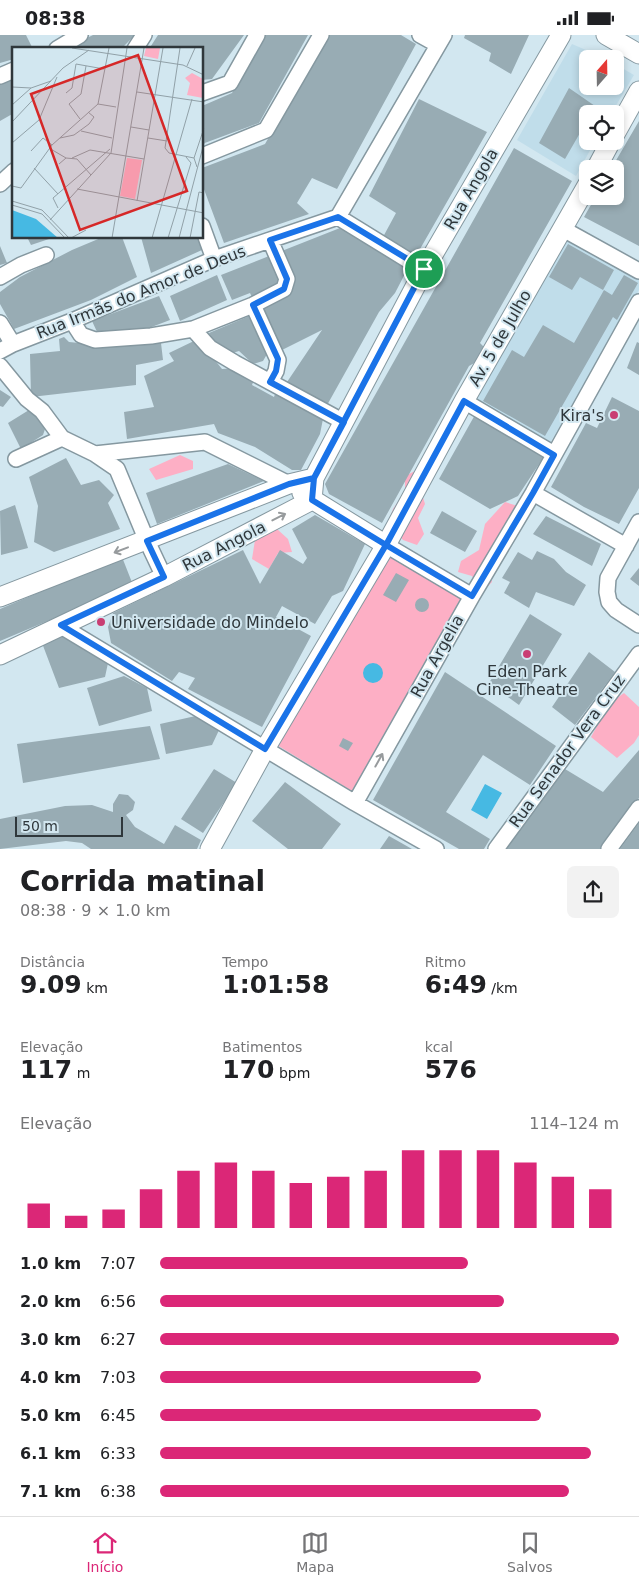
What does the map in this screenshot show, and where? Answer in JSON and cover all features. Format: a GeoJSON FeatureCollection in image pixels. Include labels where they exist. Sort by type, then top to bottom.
{"type":"FeatureCollection","features":[{"type":"Feature","properties":{"kind":"street"},"geometry":{"type":"LineString","coordinates":[[60,47],[80,35]]}},
{"type":"Feature","properties":{"kind":"street"},"geometry":{"type":"LineString","coordinates":[[136,47],[144,35]]}},
{"type":"Feature","properties":{"kind":"street"},"geometry":{"type":"LineString","coordinates":[[204,92],[230,83],[257,35]]}},
{"type":"Feature","properties":{"kind":"street"},"geometry":{"type":"LineString","coordinates":[[204,154],[266,130],[321,35]]}},
{"type":"Feature","properties":{"kind":"street"},"geometry":{"type":"LineString","coordinates":[[420,35],[441,40],[338,217],[424,269]]}},
{"type":"Feature","properties":{"kind":"street","name":"Rua Angola"},"geometry":{"type":"LineString","coordinates":[[0,655],[164,577],[312,500],[314,478],[424,269],[561,35]]}},
{"type":"Feature","properties":{"kind":"street"},"geometry":{"type":"LineString","coordinates":[[606,35],[639,54]]}},
{"type":"Feature","properties":{"kind":"street"},"geometry":{"type":"LineString","coordinates":[[0,76],[12,71]]}},
{"type":"Feature","properties":{"kind":"street"},"geometry":{"type":"LineString","coordinates":[[624,118],[639,91]]}},
{"type":"Feature","properties":{"kind":"street"},"geometry":{"type":"LineString","coordinates":[[0,184],[12,173]]}},
{"type":"Feature","properties":{"kind":"street","name":"Av. 5 de Julho"},"geometry":{"type":"LineString","coordinates":[[210,849],[265,749],[386,545],[464,401],[579,200]]}},
{"type":"Feature","properties":{"kind":"street","name":"Rua Irmãs do Amor de Deus"},"geometry":{"type":"LineString","coordinates":[[6,348],[214,259],[338,217]]}},
{"type":"Feature","properties":{"kind":"street"},"geometry":{"type":"LineString","coordinates":[[563,229],[639,271]]}},
{"type":"Feature","properties":{"kind":"street"},"geometry":{"type":"LineString","coordinates":[[204,231],[214,259]]}},
{"type":"Feature","properties":{"kind":"street"},"geometry":{"type":"LineString","coordinates":[[72,321],[81,335],[95,339],[151,336],[193,329],[253,305],[284,289],[287,279],[270,240]]}},
{"type":"Feature","properties":{"kind":"street"},"geometry":{"type":"LineString","coordinates":[[0,277],[20,265],[46,255]]}},
{"type":"Feature","properties":{"kind":"street","name":"Rua Argelia"},"geometry":{"type":"LineString","coordinates":[[355,803],[472,596],[533,493],[639,301]]}},
{"type":"Feature","properties":{"kind":"street"},"geometry":{"type":"LineString","coordinates":[[253,305],[278,359],[276,371],[270,382]]}},
{"type":"Feature","properties":{"kind":"street"},"geometry":{"type":"LineString","coordinates":[[0,323],[6,348]]}},
{"type":"Feature","properties":{"kind":"street"},"geometry":{"type":"LineString","coordinates":[[193,329],[210,349],[344,422]]}},
{"type":"Feature","properties":{"kind":"street"},"geometry":{"type":"LineString","coordinates":[[0,366],[27,399],[42,411],[62,437],[95,454],[117,469],[164,577]]}},
{"type":"Feature","properties":{"kind":"street"},"geometry":{"type":"LineString","coordinates":[[464,401],[554,455]]}},
{"type":"Feature","properties":{"kind":"street"},"geometry":{"type":"LineString","coordinates":[[16,459],[62,437]]}},
{"type":"Feature","properties":{"kind":"street"},"geometry":{"type":"LineString","coordinates":[[95,454],[205,442],[289,484],[312,500],[472,596]]}},
{"type":"Feature","properties":{"kind":"street","name":"Rua Angola"},"geometry":{"type":"LineString","coordinates":[[0,597],[289,484],[314,478]]}},
{"type":"Feature","properties":{"kind":"street"},"geometry":{"type":"LineString","coordinates":[[533,493],[626,546]]}},
{"type":"Feature","properties":{"kind":"street"},"geometry":{"type":"LineString","coordinates":[[639,522],[608,578],[607,592],[608,602],[616,611],[639,625]]}},
{"type":"Feature","properties":{"kind":"street"},"geometry":{"type":"LineString","coordinates":[[61,625],[355,803],[436,849]]}},
{"type":"Feature","properties":{"kind":"street","name":"Rua Senador Vera Cruz"},"geometry":{"type":"LineString","coordinates":[[496,849],[639,654]]}},
{"type":"Feature","properties":{"kind":"street"},"geometry":{"type":"LineString","coordinates":[[609,849],[639,808]]}},
{"type":"Feature","properties":{"kind":"shaded area"},"geometry":{"type":"Polygon","coordinates":[[[572,44],[586,50],[579,50],[579,95],[622,95],[616,105],[579,105],[579,150],[590,150],[585,160],[579,160],[579,170],[576,176],[517,140],[572,44]]]}},
{"type":"Feature","properties":{"kind":"shaded area"},"geometry":{"type":"Polygon","coordinates":[[[624,69],[634,75],[624,92],[624,69]]]}},
{"type":"Feature","properties":{"kind":"shaded area"},"geometry":{"type":"Polygon","coordinates":[[[566,237],[639,279],[639,290],[550,443],[472,398],[566,237]]]}},
{"type":"Feature","properties":{"kind":"shaded area"},"geometry":{"type":"Polygon","coordinates":[[[180,455],[193,461],[193,469],[156,480],[149,469],[180,455]]]}},
{"type":"Feature","properties":{"kind":"shaded area"},"geometry":{"type":"Polygon","coordinates":[[[415,471],[425,504],[418,518],[424,534],[417,545],[403,540],[388,523],[393,509],[405,491],[405,476],[415,471]]]}},
{"type":"Feature","properties":{"kind":"shaded area"},"geometry":{"type":"Polygon","coordinates":[[[505,502],[524,508],[487,560],[492,582],[481,593],[472,576],[458,572],[461,561],[479,550],[485,524],[505,502]]]}},
{"type":"Feature","properties":{"kind":"shaded area"},"geometry":{"type":"Polygon","coordinates":[[[277,529],[288,539],[292,552],[278,553],[269,569],[252,559],[255,540],[277,529]]]}},
{"type":"Feature","properties":{"kind":"shaded area"},"geometry":{"type":"Polygon","coordinates":[[[389,556],[461,598],[352,791],[277,745],[389,556]]]}},
{"type":"Feature","properties":{"kind":"shaded area"},"geometry":{"type":"Polygon","coordinates":[[[624,693],[639,707],[639,735],[634,743],[617,758],[591,737],[609,707],[624,693]]]}},
{"type":"Feature","properties":{"kind":"water"},"geometry":{"type":"Polygon","coordinates":[[[373,663],[380,666],[383,673],[380,680],[373,683],[366,680],[363,673],[366,666],[373,663]]]}},
{"type":"Feature","properties":{"kind":"water"},"geometry":{"type":"Polygon","coordinates":[[[485,784],[502,793],[487,819],[471,810],[485,784]]]}},
{"type":"Feature","properties":{"kind":"building"},"geometry":{"type":"Polygon","coordinates":[[[0,35],[26,35],[32,47],[12,47],[12,60],[0,63],[0,35]]]}},
{"type":"Feature","properties":{"kind":"building"},"geometry":{"type":"Polygon","coordinates":[[[93,35],[135,35],[123,47],[69,47],[93,35]]]}},
{"type":"Feature","properties":{"kind":"building"},"geometry":{"type":"Polygon","coordinates":[[[158,35],[244,35],[212,79],[204,80],[204,47],[150,47],[158,35]]]}},
{"type":"Feature","properties":{"kind":"building"},"geometry":{"type":"Polygon","coordinates":[[[266,35],[308,35],[259,123],[204,143],[204,105],[232,93],[266,35]]]}},
{"type":"Feature","properties":{"kind":"building"},"geometry":{"type":"Polygon","coordinates":[[[327,35],[401,35],[416,44],[337,189],[312,178],[297,203],[309,214],[224,243],[204,189],[204,167],[265,144],[327,35]]]}},
{"type":"Feature","properties":{"kind":"building"},"geometry":{"type":"Polygon","coordinates":[[[465,35],[529,35],[511,74],[489,61],[491,53],[464,38],[465,35]]]}},
{"type":"Feature","properties":{"kind":"building"},"geometry":{"type":"Polygon","coordinates":[[[12,76],[12,114],[0,121],[0,82],[12,76]]]}},
{"type":"Feature","properties":{"kind":"building"},"geometry":{"type":"Polygon","coordinates":[[[569,88],[594,105],[579,105],[579,135],[565,159],[539,143],[569,88]]]}},
{"type":"Feature","properties":{"kind":"building"},"geometry":{"type":"Polygon","coordinates":[[[419,99],[487,132],[416,256],[383,237],[396,213],[369,196],[419,99]]]}},
{"type":"Feature","properties":{"kind":"building"},"geometry":{"type":"Polygon","coordinates":[[[639,121],[639,246],[584,217],[591,205],[624,205],[624,160],[616,160],[622,150],[624,150],[624,147],[639,121]]]}},
{"type":"Feature","properties":{"kind":"building"},"geometry":{"type":"Polygon","coordinates":[[[514,148],[572,181],[480,343],[485,348],[476,362],[469,366],[382,523],[329,494],[325,484],[514,148]]]}},
{"type":"Feature","properties":{"kind":"building"},"geometry":{"type":"Polygon","coordinates":[[[340,228],[408,268],[395,293],[379,312],[326,407],[285,385],[322,330],[278,352],[250,293],[232,300],[221,275],[340,228]]]}},
{"type":"Feature","properties":{"kind":"building"},"geometry":{"type":"Polygon","coordinates":[[[28,239],[49,239],[31,245],[28,239]]]}},
{"type":"Feature","properties":{"kind":"building"},"geometry":{"type":"Polygon","coordinates":[[[98,239],[123,239],[137,277],[91,300],[14,329],[0,304],[0,292],[20,277],[72,250],[98,239]]]}},
{"type":"Feature","properties":{"kind":"building"},"geometry":{"type":"Polygon","coordinates":[[[142,239],[199,239],[202,250],[151,273],[142,239]]]}},
{"type":"Feature","properties":{"kind":"building"},"geometry":{"type":"Polygon","coordinates":[[[568,244],[614,270],[603,290],[580,277],[572,290],[549,277],[568,244]]]}},
{"type":"Feature","properties":{"kind":"building"},"geometry":{"type":"Polygon","coordinates":[[[0,246],[7,263],[0,265],[0,246]]]}},
{"type":"Feature","properties":{"kind":"building"},"geometry":{"type":"Polygon","coordinates":[[[217,275],[227,300],[180,321],[170,296],[217,275]]]}},
{"type":"Feature","properties":{"kind":"building"},"geometry":{"type":"Polygon","coordinates":[[[624,275],[638,283],[617,320],[613,317],[545,436],[483,401],[512,350],[524,357],[543,325],[574,343],[604,290],[612,295],[624,275]]]}},
{"type":"Feature","properties":{"kind":"building"},"geometry":{"type":"Polygon","coordinates":[[[159,296],[170,320],[141,331],[98,334],[92,321],[159,296]]]}},
{"type":"Feature","properties":{"kind":"building"},"geometry":{"type":"Polygon","coordinates":[[[254,314],[270,349],[263,361],[253,364],[239,351],[229,354],[212,343],[209,333],[254,314]]]}},
{"type":"Feature","properties":{"kind":"building"},"geometry":{"type":"Polygon","coordinates":[[[64,337],[69,342],[100,345],[161,343],[163,360],[136,365],[136,385],[31,397],[30,354],[60,351],[59,339],[64,337]]]}},
{"type":"Feature","properties":{"kind":"building"},"geometry":{"type":"Polygon","coordinates":[[[196,340],[222,369],[239,368],[255,377],[252,385],[274,397],[276,391],[324,414],[320,434],[301,470],[292,470],[255,447],[218,433],[214,424],[127,439],[124,412],[154,407],[144,376],[174,361],[169,353],[196,340]]]}},
{"type":"Feature","properties":{"kind":"building"},"geometry":{"type":"Polygon","coordinates":[[[637,342],[639,343],[639,375],[627,368],[637,342]]]}},
{"type":"Feature","properties":{"kind":"building"},"geometry":{"type":"Polygon","coordinates":[[[0,390],[11,397],[3,407],[0,406],[0,390]]]}},
{"type":"Feature","properties":{"kind":"building"},"geometry":{"type":"Polygon","coordinates":[[[612,397],[639,411],[639,488],[619,524],[584,507],[551,487],[586,423],[597,428],[612,397]]]}},
{"type":"Feature","properties":{"kind":"building"},"geometry":{"type":"Polygon","coordinates":[[[29,410],[40,417],[46,426],[43,435],[21,449],[8,423],[29,410]]]}},
{"type":"Feature","properties":{"kind":"building"},"geometry":{"type":"Polygon","coordinates":[[[476,413],[545,455],[518,496],[490,509],[439,479],[476,413]]]}},
{"type":"Feature","properties":{"kind":"building"},"geometry":{"type":"Polygon","coordinates":[[[66,458],[81,485],[99,480],[114,495],[108,503],[120,529],[54,552],[34,542],[38,506],[29,477],[66,458]]]}},
{"type":"Feature","properties":{"kind":"building"},"geometry":{"type":"Polygon","coordinates":[[[228,464],[264,481],[157,524],[146,493],[228,464]]]}},
{"type":"Feature","properties":{"kind":"building"},"geometry":{"type":"Polygon","coordinates":[[[15,505],[28,548],[1,555],[0,511],[15,505]]]}},
{"type":"Feature","properties":{"kind":"building"},"geometry":{"type":"Polygon","coordinates":[[[442,511],[477,531],[465,552],[430,533],[442,511]]]}},
{"type":"Feature","properties":{"kind":"building"},"geometry":{"type":"Polygon","coordinates":[[[315,515],[365,544],[343,591],[332,596],[315,624],[282,606],[276,617],[311,636],[262,727],[188,689],[195,678],[179,672],[172,681],[111,643],[108,627],[113,613],[243,550],[260,584],[280,550],[303,564],[307,558],[292,529],[315,515]]]}},
{"type":"Feature","properties":{"kind":"building"},"geometry":{"type":"Polygon","coordinates":[[[546,516],[601,544],[592,566],[533,534],[546,516]]]}},
{"type":"Feature","properties":{"kind":"building"},"geometry":{"type":"Polygon","coordinates":[[[537,551],[554,559],[566,572],[586,585],[574,606],[536,592],[529,608],[504,593],[510,582],[502,578],[518,552],[532,560],[537,551]]]}},
{"type":"Feature","properties":{"kind":"building"},"geometry":{"type":"Polygon","coordinates":[[[122,557],[133,585],[0,641],[0,609],[122,557]]]}},
{"type":"Feature","properties":{"kind":"building"},"geometry":{"type":"Polygon","coordinates":[[[639,568],[639,586],[630,579],[639,568]]]}},
{"type":"Feature","properties":{"kind":"building"},"geometry":{"type":"Polygon","coordinates":[[[396,573],[409,580],[396,602],[383,595],[396,573]]]}},
{"type":"Feature","properties":{"kind":"building"},"geometry":{"type":"Polygon","coordinates":[[[419,598],[425,598],[429,605],[425,612],[419,612],[415,608],[415,602],[419,598]]]}},
{"type":"Feature","properties":{"kind":"building"},"geometry":{"type":"Polygon","coordinates":[[[530,614],[562,634],[519,705],[489,683],[530,614]]]}},
{"type":"Feature","properties":{"kind":"building"},"geometry":{"type":"Polygon","coordinates":[[[62,635],[108,663],[105,677],[59,688],[42,643],[62,635]]]}},
{"type":"Feature","properties":{"kind":"building"},"geometry":{"type":"Polygon","coordinates":[[[589,652],[615,672],[575,725],[552,707],[589,652]]]}},
{"type":"Feature","properties":{"kind":"building"},"geometry":{"type":"Polygon","coordinates":[[[445,672],[556,746],[530,785],[483,755],[446,812],[490,839],[484,849],[459,849],[373,800],[445,672]]]}},
{"type":"Feature","properties":{"kind":"building"},"geometry":{"type":"Polygon","coordinates":[[[124,676],[147,688],[152,711],[99,726],[87,688],[124,676]]]}},
{"type":"Feature","properties":{"kind":"building"},"geometry":{"type":"Polygon","coordinates":[[[200,715],[220,728],[212,745],[166,754],[160,724],[200,715]]]}},
{"type":"Feature","properties":{"kind":"building"},"geometry":{"type":"Polygon","coordinates":[[[150,726],[160,759],[23,783],[17,744],[150,726]]]}},
{"type":"Feature","properties":{"kind":"building"},"geometry":{"type":"Polygon","coordinates":[[[343,738],[353,743],[348,751],[339,746],[343,738]]]}},
{"type":"Feature","properties":{"kind":"building"},"geometry":{"type":"Polygon","coordinates":[[[639,750],[639,798],[600,849],[506,849],[565,769],[603,792],[639,750]]]}},
{"type":"Feature","properties":{"kind":"building"},"geometry":{"type":"Polygon","coordinates":[[[214,769],[237,783],[203,833],[181,819],[214,769]]]}},
{"type":"Feature","properties":{"kind":"building"},"geometry":{"type":"Polygon","coordinates":[[[285,782],[341,824],[322,849],[288,849],[252,821],[285,782]]]}},
{"type":"Feature","properties":{"kind":"building"},"geometry":{"type":"Polygon","coordinates":[[[119,794],[128,795],[135,802],[133,810],[126,815],[135,827],[164,844],[175,825],[201,840],[197,849],[91,849],[82,843],[66,841],[0,849],[0,819],[65,806],[92,805],[113,812],[113,804],[119,794]]]}},
{"type":"Feature","properties":{"kind":"building"},"geometry":{"type":"Polygon","coordinates":[[[639,823],[639,849],[620,849],[639,823]]]}},
{"type":"Feature","properties":{"kind":"building"},"geometry":{"type":"Polygon","coordinates":[[[389,836],[412,849],[380,849],[389,836]]]}},
{"type":"Feature","properties":{"kind":"place","name":"Kira's"},"geometry":{"type":"Point","coordinates":[614,415]}},
{"type":"Feature","properties":{"kind":"place","name":"Universidade do Mindelo"},"geometry":{"type":"Point","coordinates":[101,622]}},
{"type":"Feature","properties":{"kind":"place","name":"Eden Park Cine-Theatre"},"geometry":{"type":"Point","coordinates":[527,654]}},
{"type":"Feature","properties":{"kind":"route"},"geometry":{"type":"LineString","coordinates":[[424,269],[314,478],[312,500],[386,545],[464,401],[554,455],[472,596],[386,545],[265,749],[61,625],[164,577],[147,541],[289,484],[314,478],[344,422],[270,382],[276,371],[278,359],[253,305],[284,289],[287,279],[270,240],[338,217],[424,269]]}}]}
